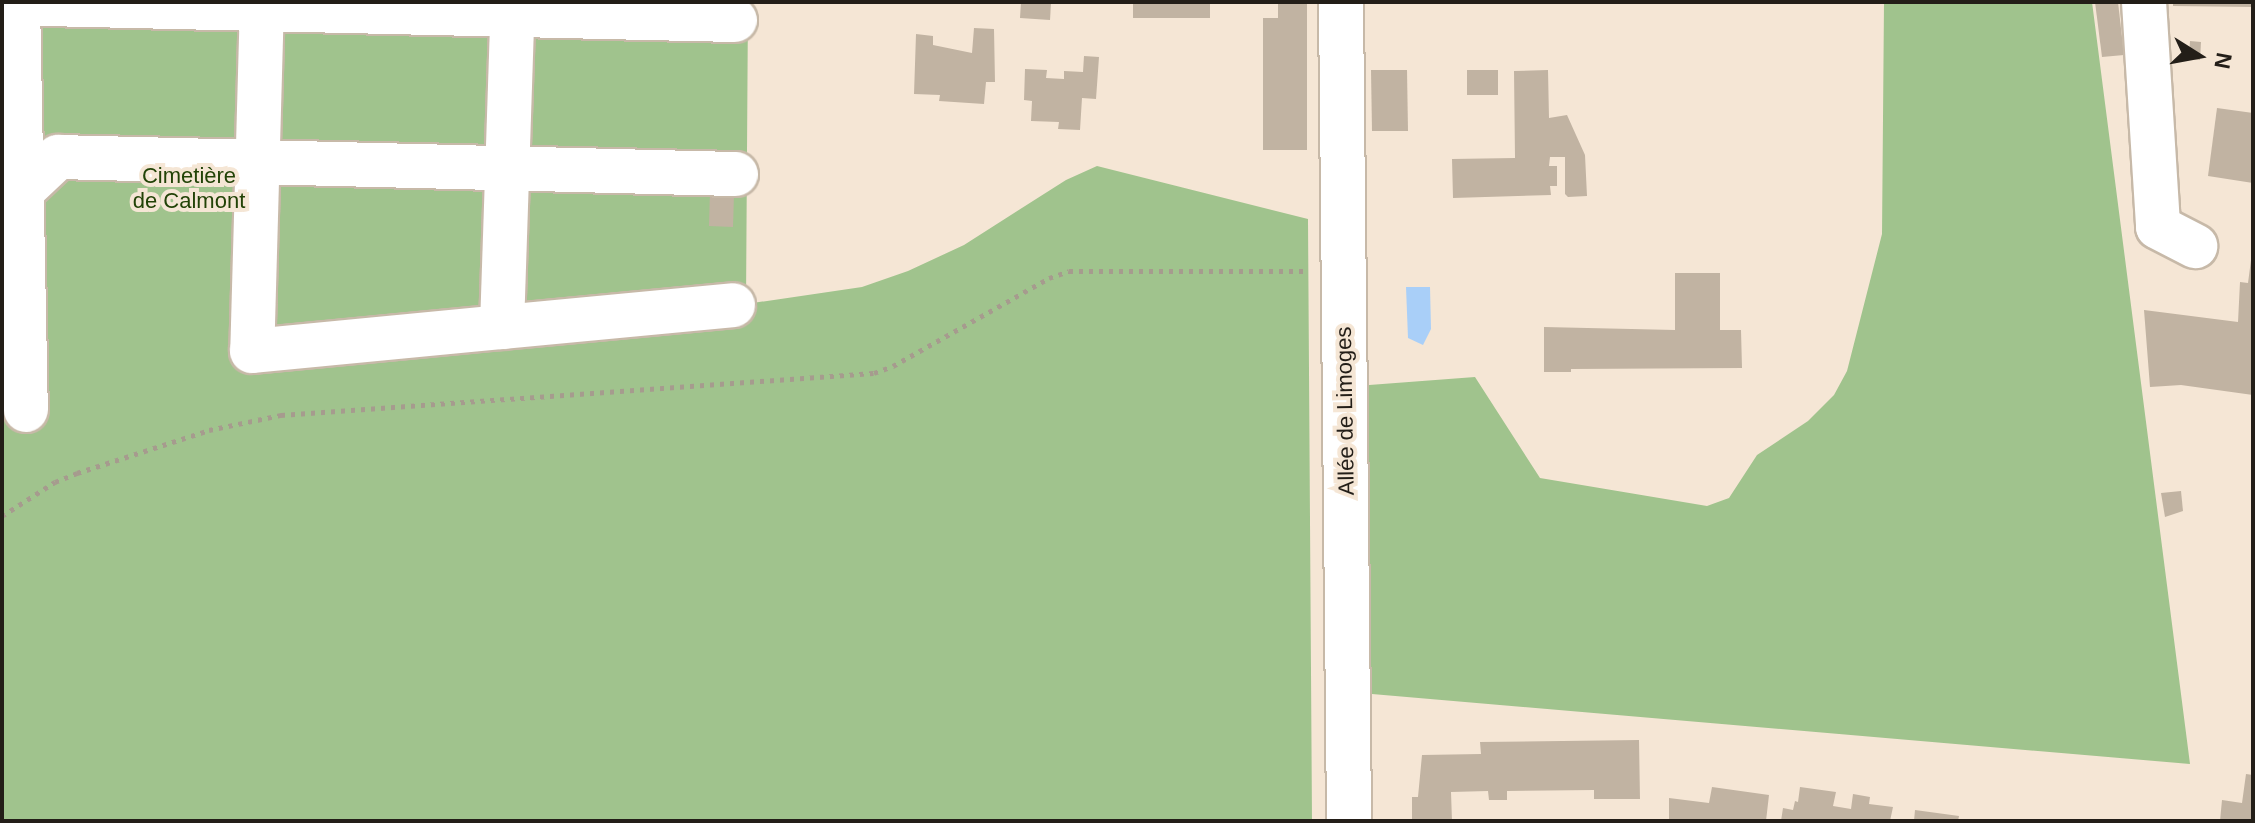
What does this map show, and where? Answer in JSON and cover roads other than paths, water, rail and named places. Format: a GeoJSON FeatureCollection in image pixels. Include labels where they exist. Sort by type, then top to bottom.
{"type":"FeatureCollection","features":[{"type":"Feature","properties":{"kind":"street"},"geometry":{"type":"LineString","coordinates":[[18,2],[26,410]]}},
{"type":"Feature","properties":{"kind":"street","name":"Allée de Limoges"},"geometry":{"type":"LineString","coordinates":[[1341,2],[1349,821]]}},
{"type":"Feature","properties":{"kind":"street"},"geometry":{"type":"LineString","coordinates":[[2144,2],[2158,227],[2195,246]]}},
{"type":"Feature","properties":{"kind":"street"},"geometry":{"type":"LineString","coordinates":[[2,3],[512,9],[735,20]]}},
{"type":"Feature","properties":{"kind":"street"},"geometry":{"type":"LineString","coordinates":[[262,6],[252,351],[733,305]]}},
{"type":"Feature","properties":{"kind":"street"},"geometry":{"type":"LineString","coordinates":[[502,327],[512,9]]}},
{"type":"Feature","properties":{"kind":"street"},"geometry":{"type":"LineString","coordinates":[[24,189],[58,157],[736,174]]}},
{"type":"Feature","properties":{"kind":"water"},"geometry":{"type":"Polygon","coordinates":[[[1406,287],[1430,287],[1431,329],[1423,345],[1408,338],[1406,287]]]}},
{"type":"Feature","properties":{"kind":"park label","name":"Cimetière de Calmont"},"geometry":{"type":"Point","coordinates":[189,188]}}]}
